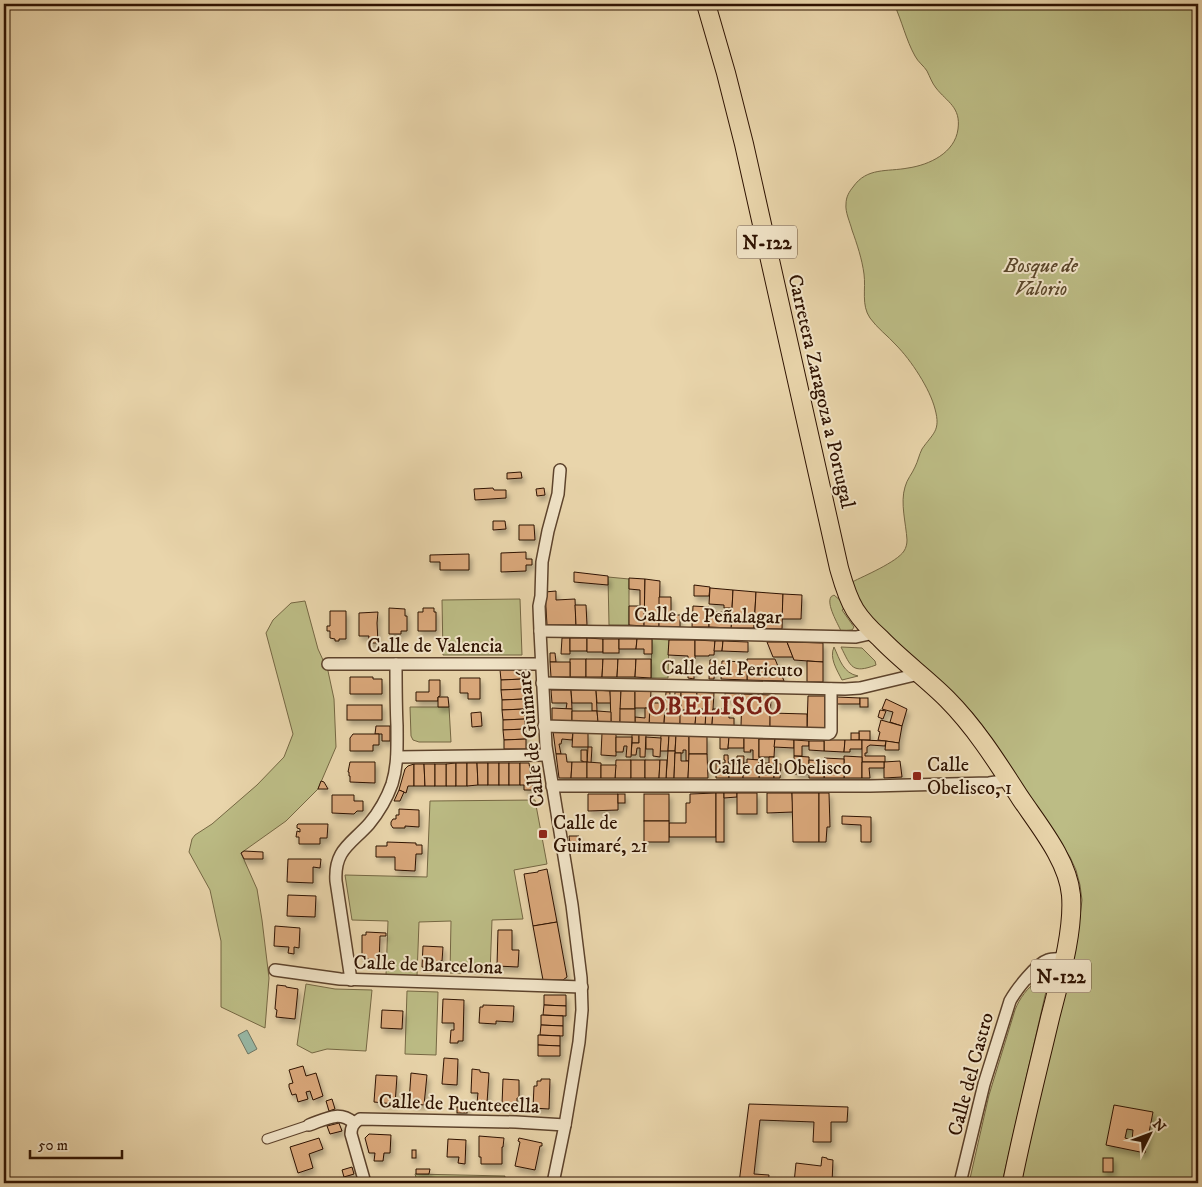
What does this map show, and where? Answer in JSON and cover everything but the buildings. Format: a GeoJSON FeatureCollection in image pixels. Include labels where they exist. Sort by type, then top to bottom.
{"type":"FeatureCollection","features":[{"type":"Feature","properties":{"kind":"highway","name":"Carretera Zaragoza a Portugal"},"geometry":{"type":"LineString","coordinates":[[706,4],[744,144],[844,584],[848,597],[856,611],[874,633]]}},
{"type":"Feature","properties":{"kind":"highway","name":"N-122"},"geometry":{"type":"LineString","coordinates":[[874,633],[946,698],[964,717],[1009,780],[1052,847],[1067,878],[1071,896],[1069,930],[1062,968],[1012,1183]]}},
{"type":"Feature","properties":{"kind":"street","name":"Calle de Guimaré"},"geometry":{"type":"LineString","coordinates":[[553,1183],[581,1030],[582,1010],[582,987],[572,905],[547,755],[541,664],[539,606],[542,562],[558,494],[560,470]]}},
{"type":"Feature","properties":{"kind":"street","name":"Calle de Peñalagar"},"geometry":{"type":"LineString","coordinates":[[540,632],[856,637],[874,633]]}},
{"type":"Feature","properties":{"kind":"street","name":"Calle de Valencia"},"geometry":{"type":"LineString","coordinates":[[328,664],[541,664]]}},
{"type":"Feature","properties":{"kind":"street"},"geometry":{"type":"LineString","coordinates":[[351,980],[336,881],[337,864],[345,847],[370,822],[384,802],[393,780],[397,764],[396,664]]}},
{"type":"Feature","properties":{"kind":"street","name":"Calle del Pericuto"},"geometry":{"type":"LineString","coordinates":[[542,683],[831,689],[855,688],[918,674]]}},
{"type":"Feature","properties":{"kind":"street"},"geometry":{"type":"LineString","coordinates":[[544,726],[828,734],[831,731],[831,689]]}},
{"type":"Feature","properties":{"kind":"street"},"geometry":{"type":"LineString","coordinates":[[397,757],[547,755]]}},
{"type":"Feature","properties":{"kind":"street","name":"Calle del Obelisco"},"geometry":{"type":"LineString","coordinates":[[552,786],[989,783],[1009,780]]}},
{"type":"Feature","properties":{"kind":"street","name":"Calle del Castro"},"geometry":{"type":"LineString","coordinates":[[960,1183],[984,1084],[1006,1012],[1013,996],[1035,969],[1044,962],[1050,959],[1062,968]]}},
{"type":"Feature","properties":{"kind":"street"},"geometry":{"type":"LineString","coordinates":[[1027,979],[1038,973],[1047,974],[1062,968]]}},
{"type":"Feature","properties":{"kind":"street","name":"Calle de Barcelona"},"geometry":{"type":"LineString","coordinates":[[275,970],[332,979],[582,987]]}},
{"type":"Feature","properties":{"kind":"street","name":"Calle de Puentecella"},"geometry":{"type":"LineString","coordinates":[[267,1139],[336,1116],[348,1119],[354,1123]]}},
{"type":"Feature","properties":{"kind":"street","name":"Calle de Puentecella"},"geometry":{"type":"LineString","coordinates":[[365,1183],[351,1138],[351,1130],[354,1123],[360,1119],[565,1124]]}},
{"type":"Feature","properties":{"kind":"green space","name":"Bosque de Valorio"},"geometry":{"type":"Polygon","coordinates":[[[894,4],[1198,4],[1198,1183],[1020,1183],[1071,970],[1082,900],[1076,870],[1070,857],[983,726],[949,689],[870,617],[859,600],[852,582],[888,564],[905,550],[907,540],[903,506],[905,487],[922,449],[935,431],[937,422],[933,401],[914,367],[867,313],[862,263],[846,207],[849,193],[865,176],[871,173],[916,166],[932,161],[952,145],[958,129],[955,110],[936,88],[927,71],[915,56],[894,4]]]}},
{"type":"Feature","properties":{"kind":"green space"},"geometry":{"type":"Polygon","coordinates":[[[608,577],[629,579],[629,625],[609,625],[608,577]]]}},
{"type":"Feature","properties":{"kind":"green space"},"geometry":{"type":"Polygon","coordinates":[[[834,595],[845,608],[842,610],[854,627],[852,630],[841,631],[830,604],[831,597],[834,595]]]}},
{"type":"Feature","properties":{"kind":"green space"},"geometry":{"type":"Polygon","coordinates":[[[520,599],[522,655],[443,655],[442,600],[520,599]]]}},
{"type":"Feature","properties":{"kind":"green space"},"geometry":{"type":"Polygon","coordinates":[[[305,601],[318,649],[328,671],[334,699],[336,747],[318,789],[286,821],[241,853],[257,889],[262,920],[269,978],[265,1028],[221,1007],[221,941],[210,890],[189,852],[195,835],[212,824],[257,785],[284,757],[293,734],[266,633],[273,620],[291,603],[305,601]]]}},
{"type":"Feature","properties":{"kind":"green space"},"geometry":{"type":"Polygon","coordinates":[[[652,639],[669,640],[668,678],[651,678],[652,639]]]}},
{"type":"Feature","properties":{"kind":"green space"},"geometry":{"type":"Polygon","coordinates":[[[834,647],[845,669],[858,676],[842,680],[833,660],[834,647]]]}},
{"type":"Feature","properties":{"kind":"green space"},"geometry":{"type":"Polygon","coordinates":[[[841,647],[862,648],[875,661],[876,665],[862,669],[853,667],[847,660],[841,647]]]}},
{"type":"Feature","properties":{"kind":"green space"},"geometry":{"type":"Polygon","coordinates":[[[410,707],[449,707],[451,742],[419,742],[413,740],[411,736],[410,707]]]}},
{"type":"Feature","properties":{"kind":"green space"},"geometry":{"type":"Polygon","coordinates":[[[535,800],[547,864],[514,870],[523,919],[492,920],[490,974],[450,973],[451,921],[419,922],[417,976],[386,975],[388,921],[352,920],[345,875],[427,877],[430,801],[535,800]]]}},
{"type":"Feature","properties":{"kind":"green space"},"geometry":{"type":"Polygon","coordinates":[[[1038,980],[1045,982],[1047,987],[1002,1183],[969,1183],[989,1095],[1015,1010],[1024,994],[1038,980]]]}},
{"type":"Feature","properties":{"kind":"green space"},"geometry":{"type":"Polygon","coordinates":[[[306,984],[335,989],[372,990],[366,1051],[327,1049],[312,1053],[297,1045],[306,984]]]}},
{"type":"Feature","properties":{"kind":"green space"},"geometry":{"type":"Polygon","coordinates":[[[407,991],[438,992],[436,1055],[405,1054],[407,991]]]}},
{"type":"Feature","properties":{"kind":"green space"},"geometry":{"type":"Polygon","coordinates":[[[415,1174],[505,1176],[504,1183],[418,1183],[415,1174]]]}},
{"type":"Feature","properties":{"kind":"shaded area"},"geometry":{"type":"Polygon","coordinates":[[[247,1030],[257,1049],[248,1054],[238,1035],[247,1030]]]}},
{"type":"Feature","properties":{"kind":"place","name":"Calle Obelisco, 1"},"geometry":{"type":"Point","coordinates":[917,776]}},
{"type":"Feature","properties":{"kind":"place","name":"Calle de Guimaré, 21"},"geometry":{"type":"Point","coordinates":[543,834]}},
{"type":"Feature","properties":{"kind":"district","name":"OBELISCO"},"geometry":{"type":"Point","coordinates":[715,705]}}]}
